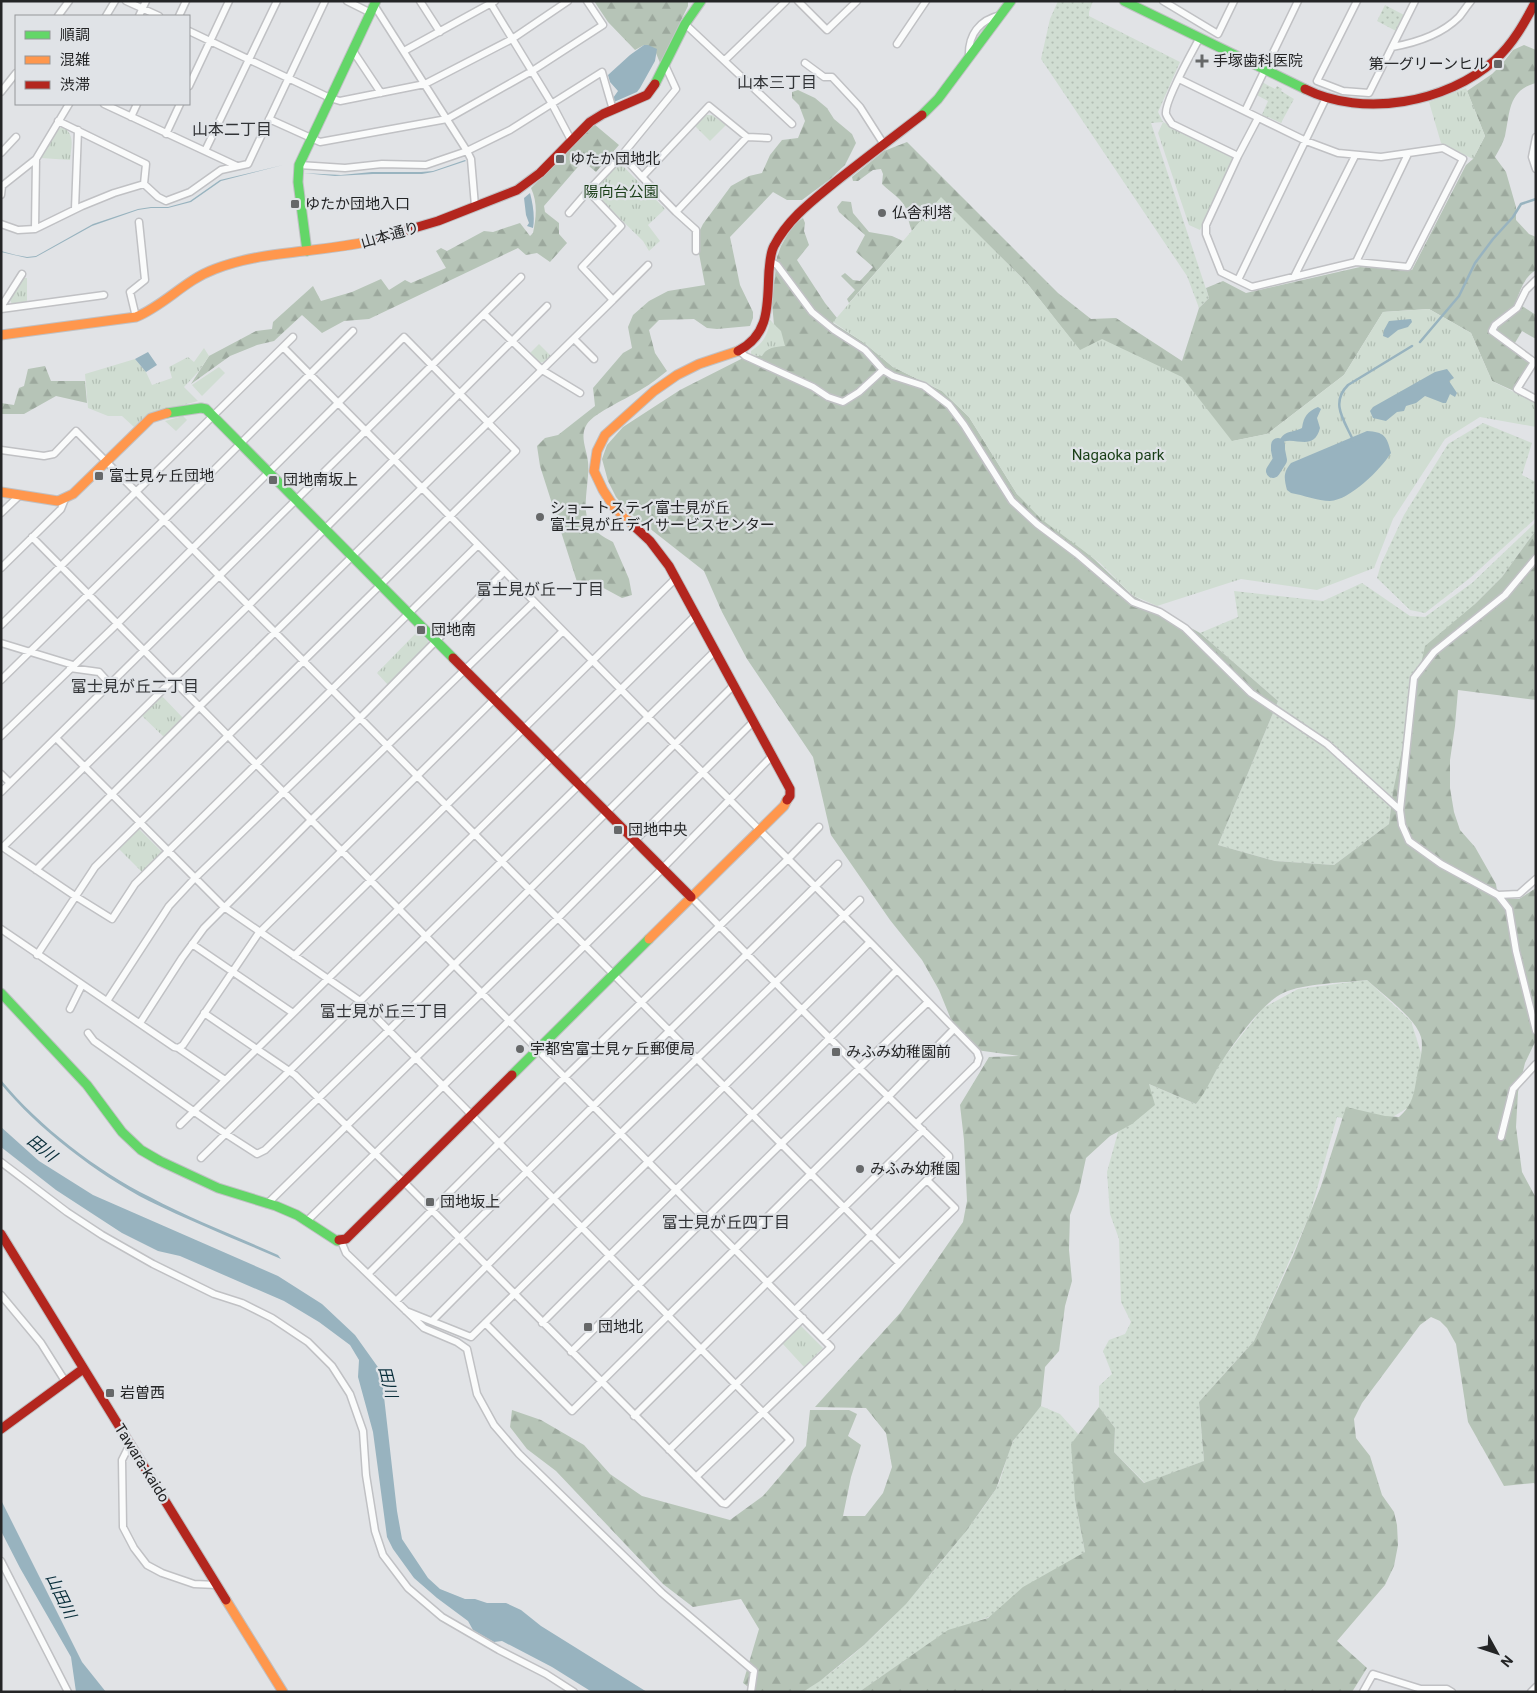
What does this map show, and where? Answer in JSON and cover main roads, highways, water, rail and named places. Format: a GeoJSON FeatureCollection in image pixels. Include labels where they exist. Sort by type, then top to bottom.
{"type":"FeatureCollection","features":[{"type":"Feature","properties":{"kind":"water"},"geometry":{"type":"Polygon","coordinates":[[[644,45],[657,49],[655,61],[637,92],[614,102],[613,98],[618,91],[610,82],[608,75],[644,45]]]}},
{"type":"Feature","properties":{"kind":"water"},"geometry":{"type":"Polygon","coordinates":[[[465,160],[433,172],[422,174],[335,176],[303,173],[341,175],[372,172],[421,172],[433,171],[465,160]]]}},
{"type":"Feature","properties":{"kind":"water"},"geometry":{"type":"Polygon","coordinates":[[[283,165],[221,181],[191,202],[168,208],[138,210],[92,226],[36,257],[27,258],[1,252],[27,257],[36,256],[93,224],[138,209],[151,207],[168,207],[190,201],[220,180],[283,165]]]}},
{"type":"Feature","properties":{"kind":"water"},"geometry":{"type":"Polygon","coordinates":[[[530,193],[534,220],[533,228],[527,226],[529,223],[524,198],[530,193]]]}},
{"type":"Feature","properties":{"kind":"water"},"geometry":{"type":"Polygon","coordinates":[[[1411,319],[1412,322],[1408,327],[1398,330],[1388,338],[1383,336],[1389,321],[1411,319]]]}},
{"type":"Feature","properties":{"kind":"water"},"geometry":{"type":"Polygon","coordinates":[[[148,352],[157,365],[146,372],[135,359],[148,352]]]}},
{"type":"Feature","properties":{"kind":"water"},"geometry":{"type":"Polygon","coordinates":[[[1447,369],[1454,378],[1449,381],[1457,393],[1455,397],[1450,394],[1446,403],[1425,396],[1416,403],[1406,406],[1404,411],[1397,412],[1386,421],[1373,418],[1370,411],[1373,407],[1435,372],[1447,369]]]}},
{"type":"Feature","properties":{"kind":"water"},"geometry":{"type":"Polygon","coordinates":[[[1318,407],[1321,409],[1317,418],[1320,428],[1317,436],[1307,442],[1289,441],[1278,445],[1282,436],[1302,428],[1307,415],[1318,407]]]}},
{"type":"Feature","properties":{"kind":"water"},"geometry":{"type":"Polygon","coordinates":[[[1367,431],[1377,432],[1384,436],[1391,453],[1380,468],[1355,490],[1330,501],[1291,493],[1287,490],[1285,476],[1291,463],[1367,431]]]}},
{"type":"Feature","properties":{"kind":"water"},"geometry":{"type":"Polygon","coordinates":[[[1,1080],[51,1130],[90,1161],[110,1174],[166,1205],[278,1255],[281,1259],[165,1209],[109,1178],[50,1134],[16,1101],[1,1084],[1,1080]]]}},
{"type":"Feature","properties":{"kind":"water"},"geometry":{"type":"Polygon","coordinates":[[[1,1127],[39,1161],[93,1195],[278,1276],[322,1304],[355,1335],[385,1380],[383,1388],[402,1539],[428,1578],[440,1589],[465,1599],[475,1599],[487,1603],[506,1603],[521,1610],[541,1626],[647,1692],[592,1692],[552,1667],[502,1641],[494,1642],[473,1630],[468,1621],[414,1578],[393,1549],[387,1537],[373,1432],[358,1377],[359,1360],[350,1345],[319,1322],[284,1301],[180,1256],[158,1251],[122,1233],[56,1190],[1,1147],[1,1127]]]}},
{"type":"Feature","properties":{"kind":"water"},"geometry":{"type":"Polygon","coordinates":[[[1,1500],[82,1662],[106,1692],[76,1692],[71,1657],[1,1531],[1,1500]]]}},
{"type":"Feature","properties":{"kind":"waterway"},"geometry":{"type":"LineString","coordinates":[[1420,342],[1459,296],[1475,263],[1513,217],[1521,204],[1536,199]]}},
{"type":"Feature","properties":{"kind":"waterway"},"geometry":{"type":"LineString","coordinates":[[1353,440],[1340,412],[1340,398],[1343,392],[1348,385],[1412,346]]}},
{"type":"Feature","properties":{"kind":"waterway"},"geometry":{"type":"LineString","coordinates":[[1273,471],[1280,460],[1278,445]]}},
{"type":"Feature","properties":{"kind":"place","name":"手塚歯科医院"},"geometry":{"type":"Point","coordinates":[1202,61]}},
{"type":"Feature","properties":{"kind":"place","name":"第一グリーンヒル"},"geometry":{"type":"Point","coordinates":[1498,64]}},
{"type":"Feature","properties":{"kind":"place","name":"ゆたか団地北"},"geometry":{"type":"Point","coordinates":[560,159]}},
{"type":"Feature","properties":{"kind":"place","name":"ゆたか団地入口"},"geometry":{"type":"Point","coordinates":[295,204]}},
{"type":"Feature","properties":{"kind":"place","name":"仏舎利塔"},"geometry":{"type":"Point","coordinates":[882,213]}},
{"type":"Feature","properties":{"kind":"place","name":"富士見ヶ丘団地"},"geometry":{"type":"Point","coordinates":[99,476]}},
{"type":"Feature","properties":{"kind":"place","name":"団地南坂上"},"geometry":{"type":"Point","coordinates":[273,480]}},
{"type":"Feature","properties":{"kind":"place","name":"ショートステイ富士見が丘 富士見が丘デイサービスセンター"},"geometry":{"type":"Point","coordinates":[540,517]}},
{"type":"Feature","properties":{"kind":"place","name":"団地南"},"geometry":{"type":"Point","coordinates":[421,630]}},
{"type":"Feature","properties":{"kind":"place","name":"団地中央"},"geometry":{"type":"Point","coordinates":[618,830]}},
{"type":"Feature","properties":{"kind":"place","name":"宇都宮富士見ヶ丘郵便局"},"geometry":{"type":"Point","coordinates":[520,1049]}},
{"type":"Feature","properties":{"kind":"place","name":"みふみ幼稚園前"},"geometry":{"type":"Point","coordinates":[836,1052]}},
{"type":"Feature","properties":{"kind":"place","name":"みふみ幼稚園"},"geometry":{"type":"Point","coordinates":[860,1169]}},
{"type":"Feature","properties":{"kind":"place","name":"団地坂上"},"geometry":{"type":"Point","coordinates":[430,1202]}},
{"type":"Feature","properties":{"kind":"place","name":"団地北"},"geometry":{"type":"Point","coordinates":[588,1327]}},
{"type":"Feature","properties":{"kind":"place","name":"岩曽西"},"geometry":{"type":"Point","coordinates":[110,1393]}},
{"type":"Feature","properties":{"kind":"district","name":"山本三丁目"},"geometry":{"type":"Point","coordinates":[777,82]}},
{"type":"Feature","properties":{"kind":"district","name":"山本二丁目"},"geometry":{"type":"Point","coordinates":[232,129]}},
{"type":"Feature","properties":{"kind":"district","name":"富士見が丘一丁目"},"geometry":{"type":"Point","coordinates":[540,589]}},
{"type":"Feature","properties":{"kind":"district","name":"富士見が丘二丁目"},"geometry":{"type":"Point","coordinates":[135,686]}},
{"type":"Feature","properties":{"kind":"district","name":"富士見が丘三丁目"},"geometry":{"type":"Point","coordinates":[384,1011]}},
{"type":"Feature","properties":{"kind":"district","name":"富士見が丘四丁目"},"geometry":{"type":"Point","coordinates":[726,1222]}},
{"type":"Feature","properties":{"kind":"park label","name":"陽向台公園"},"geometry":{"type":"Point","coordinates":[621,192]}},
{"type":"Feature","properties":{"kind":"park label","name":"Nagaoka park"},"geometry":{"type":"Point","coordinates":[1118,455]}},
{"type":"Feature","properties":{"kind":"water label","name":"田川"},"geometry":{"type":"Point","coordinates":[42,1148]}},
{"type":"Feature","properties":{"kind":"water label","name":"田川"},"geometry":{"type":"Point","coordinates":[388,1382]}},
{"type":"Feature","properties":{"kind":"water label","name":"山田川"},"geometry":{"type":"Point","coordinates":[61,1596]}}]}
